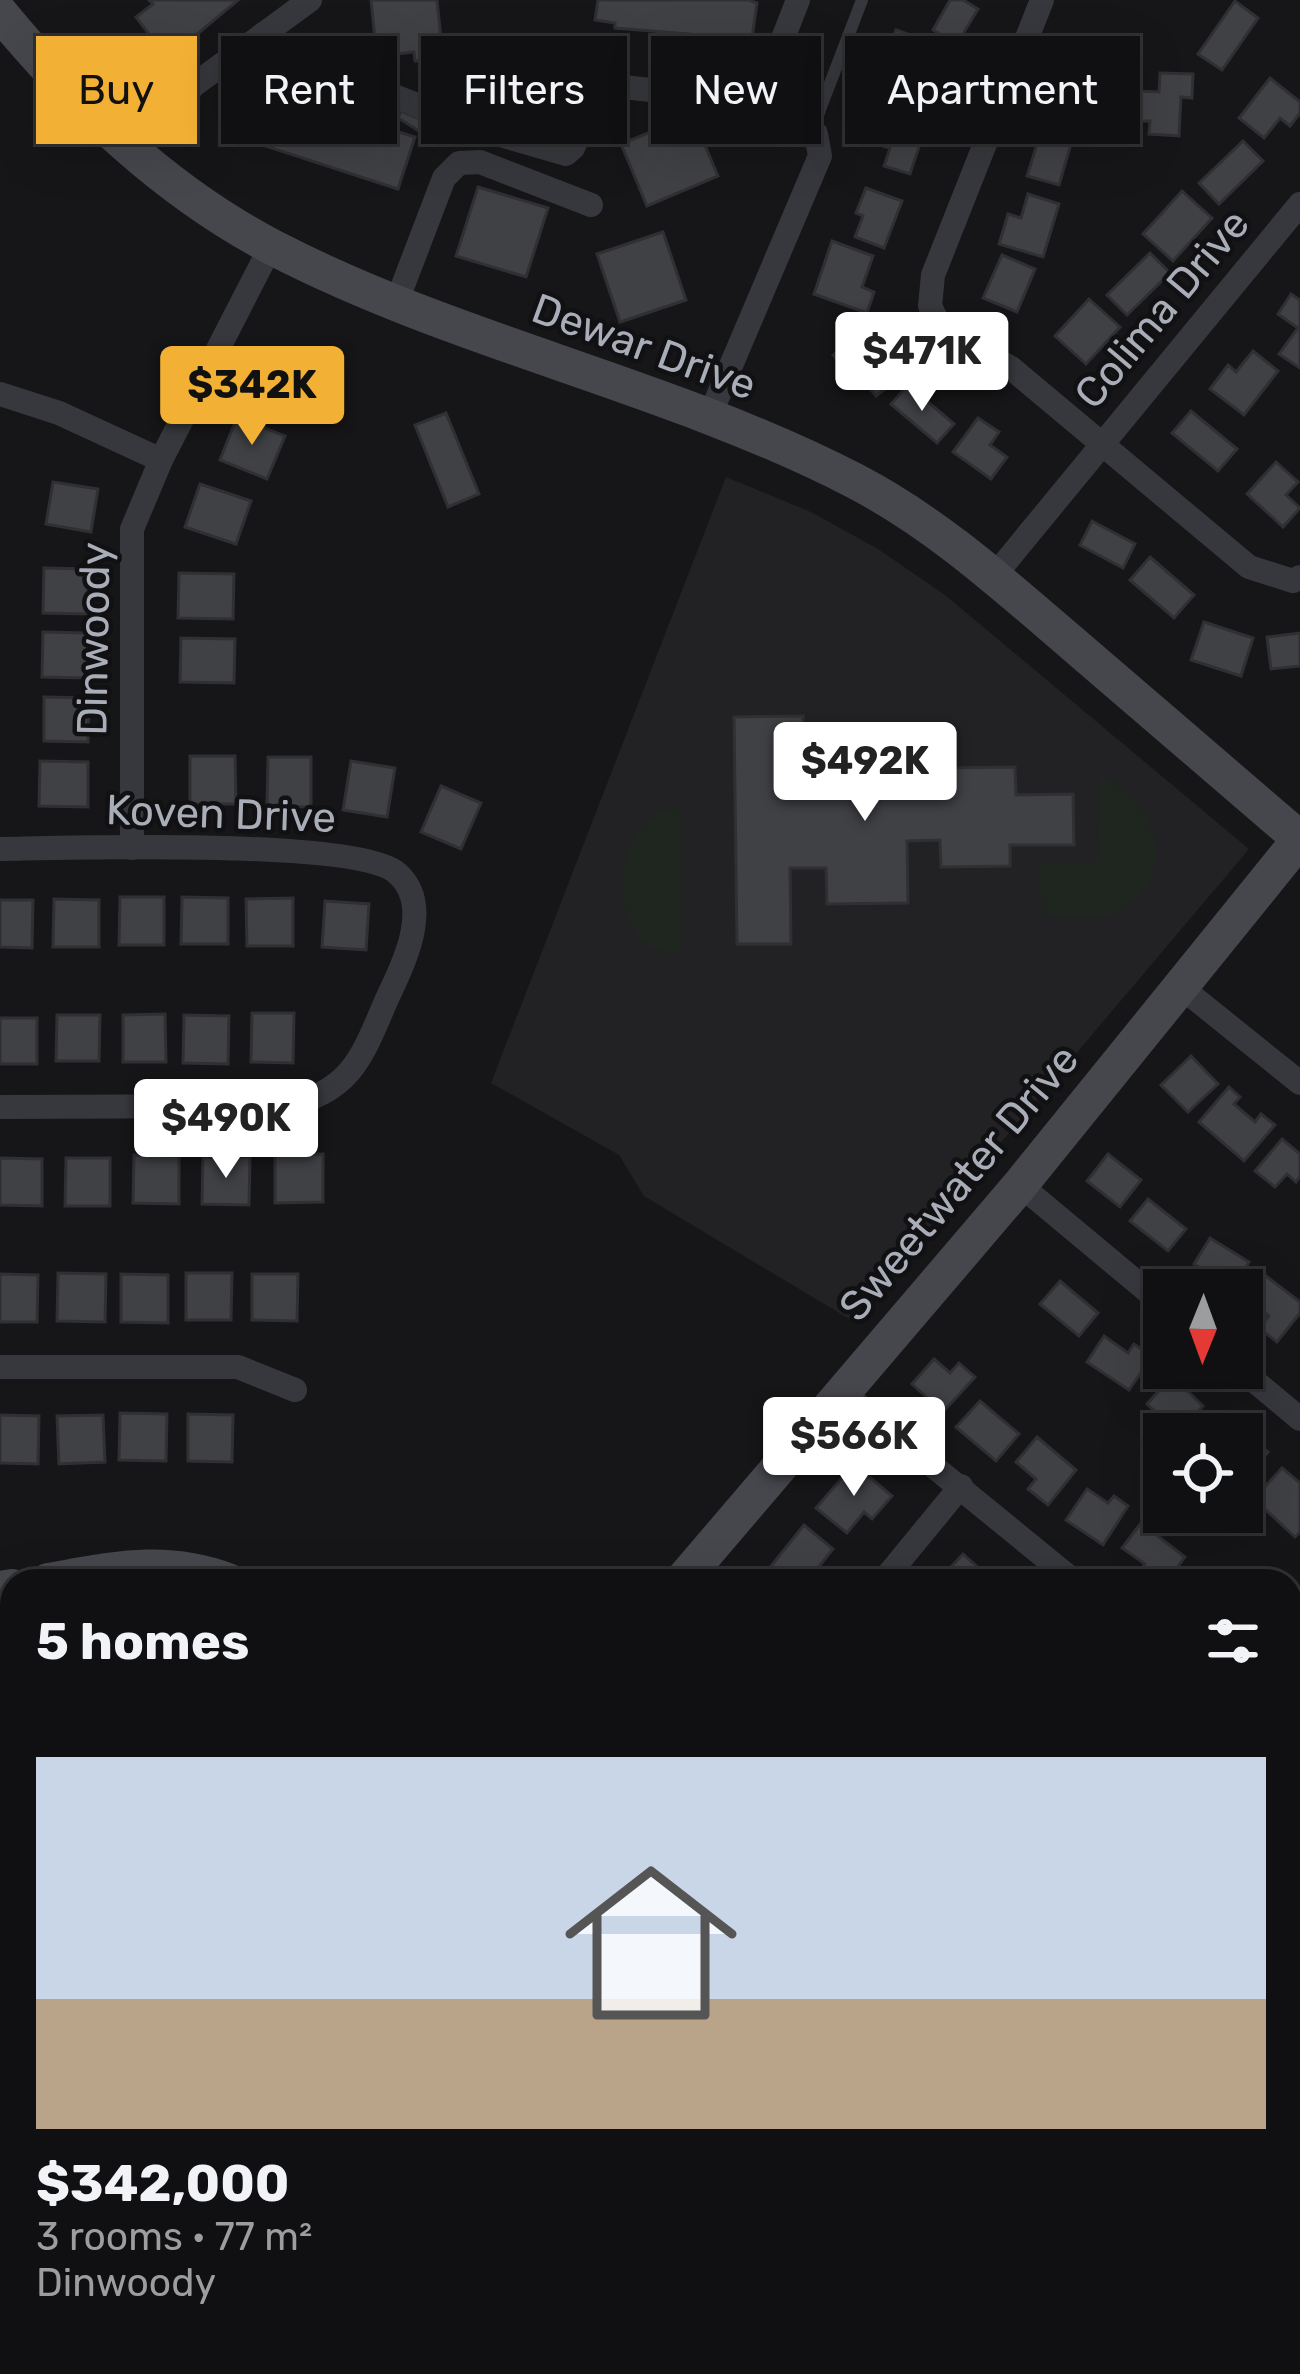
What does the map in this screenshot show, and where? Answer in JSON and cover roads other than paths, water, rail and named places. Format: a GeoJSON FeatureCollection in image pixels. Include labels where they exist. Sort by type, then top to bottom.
{"type":"FeatureCollection","features":[{"type":"Feature","properties":{"kind":"street"},"geometry":{"type":"LineString","coordinates":[[136,153],[194,86],[310,0]]}},
{"type":"Feature","properties":{"kind":"street"},"geometry":{"type":"LineString","coordinates":[[784,36],[798,0]]}},
{"type":"Feature","properties":{"kind":"street"},"geometry":{"type":"LineString","coordinates":[[1042,0],[933,275],[930,306],[941,328],[1011,368],[1249,567],[1296,579]]}},
{"type":"Feature","properties":{"kind":"street","name":"Dewar Drive"},"geometry":{"type":"LineString","coordinates":[[0,13],[74,98],[136,153],[203,204],[271,246],[550,360],[710,415],[857,482],[917,518],[994,575],[1300,839]]}},
{"type":"Feature","properties":{"kind":"street"},"geometry":{"type":"LineString","coordinates":[[263,34],[275,48],[295,57],[476,128],[566,154],[599,88],[651,89]]}},
{"type":"Feature","properties":{"kind":"street"},"geometry":{"type":"LineString","coordinates":[[710,415],[816,169],[819,144]]}},
{"type":"Feature","properties":{"kind":"street"},"geometry":{"type":"LineString","coordinates":[[397,301],[444,178],[459,163],[480,162],[591,205]]}},
{"type":"Feature","properties":{"kind":"street","name":"Colima Drive"},"geometry":{"type":"LineString","coordinates":[[994,575],[1300,204]]}},
{"type":"Feature","properties":{"kind":"street","name":"Dinwoody"},"geometry":{"type":"LineString","coordinates":[[132,848],[132,529],[161,460],[271,246]]}},
{"type":"Feature","properties":{"kind":"street"},"geometry":{"type":"LineString","coordinates":[[0,394],[58,413],[161,460]]}},
{"type":"Feature","properties":{"kind":"street","name":"Sweetwater Drive"},"geometry":{"type":"LineString","coordinates":[[692,1569],[1019,1185],[1300,839]]}},
{"type":"Feature","properties":{"kind":"street","name":"Koven Drive"},"geometry":{"type":"LineString","coordinates":[[0,849],[294,851],[367,859],[399,874],[415,907],[411,944],[358,1066],[314,1100],[286,1106],[0,1107]]}},
{"type":"Feature","properties":{"kind":"street"},"geometry":{"type":"LineString","coordinates":[[1182,988],[1300,1083]]}},
{"type":"Feature","properties":{"kind":"street"},"geometry":{"type":"LineString","coordinates":[[1019,1185],[1143,1288]]}},
{"type":"Feature","properties":{"kind":"street"},"geometry":{"type":"LineString","coordinates":[[0,1367],[238,1366],[296,1390]]}},
{"type":"Feature","properties":{"kind":"street"},"geometry":{"type":"LineString","coordinates":[[1263,1388],[1300,1419]]}},
{"type":"Feature","properties":{"kind":"street"},"geometry":{"type":"LineString","coordinates":[[841,1391],[1059,1569]]}},
{"type":"Feature","properties":{"kind":"street"},"geometry":{"type":"LineString","coordinates":[[893,1569],[961,1486]]}},
{"type":"Feature","properties":{"kind":"street"},"geometry":{"type":"LineString","coordinates":[[118,1569],[141,1565],[183,1569]]}},
{"type":"Feature","properties":{"kind":"lane"},"geometry":{"type":"LineString","coordinates":[[821,108],[862,0]]}}]}
